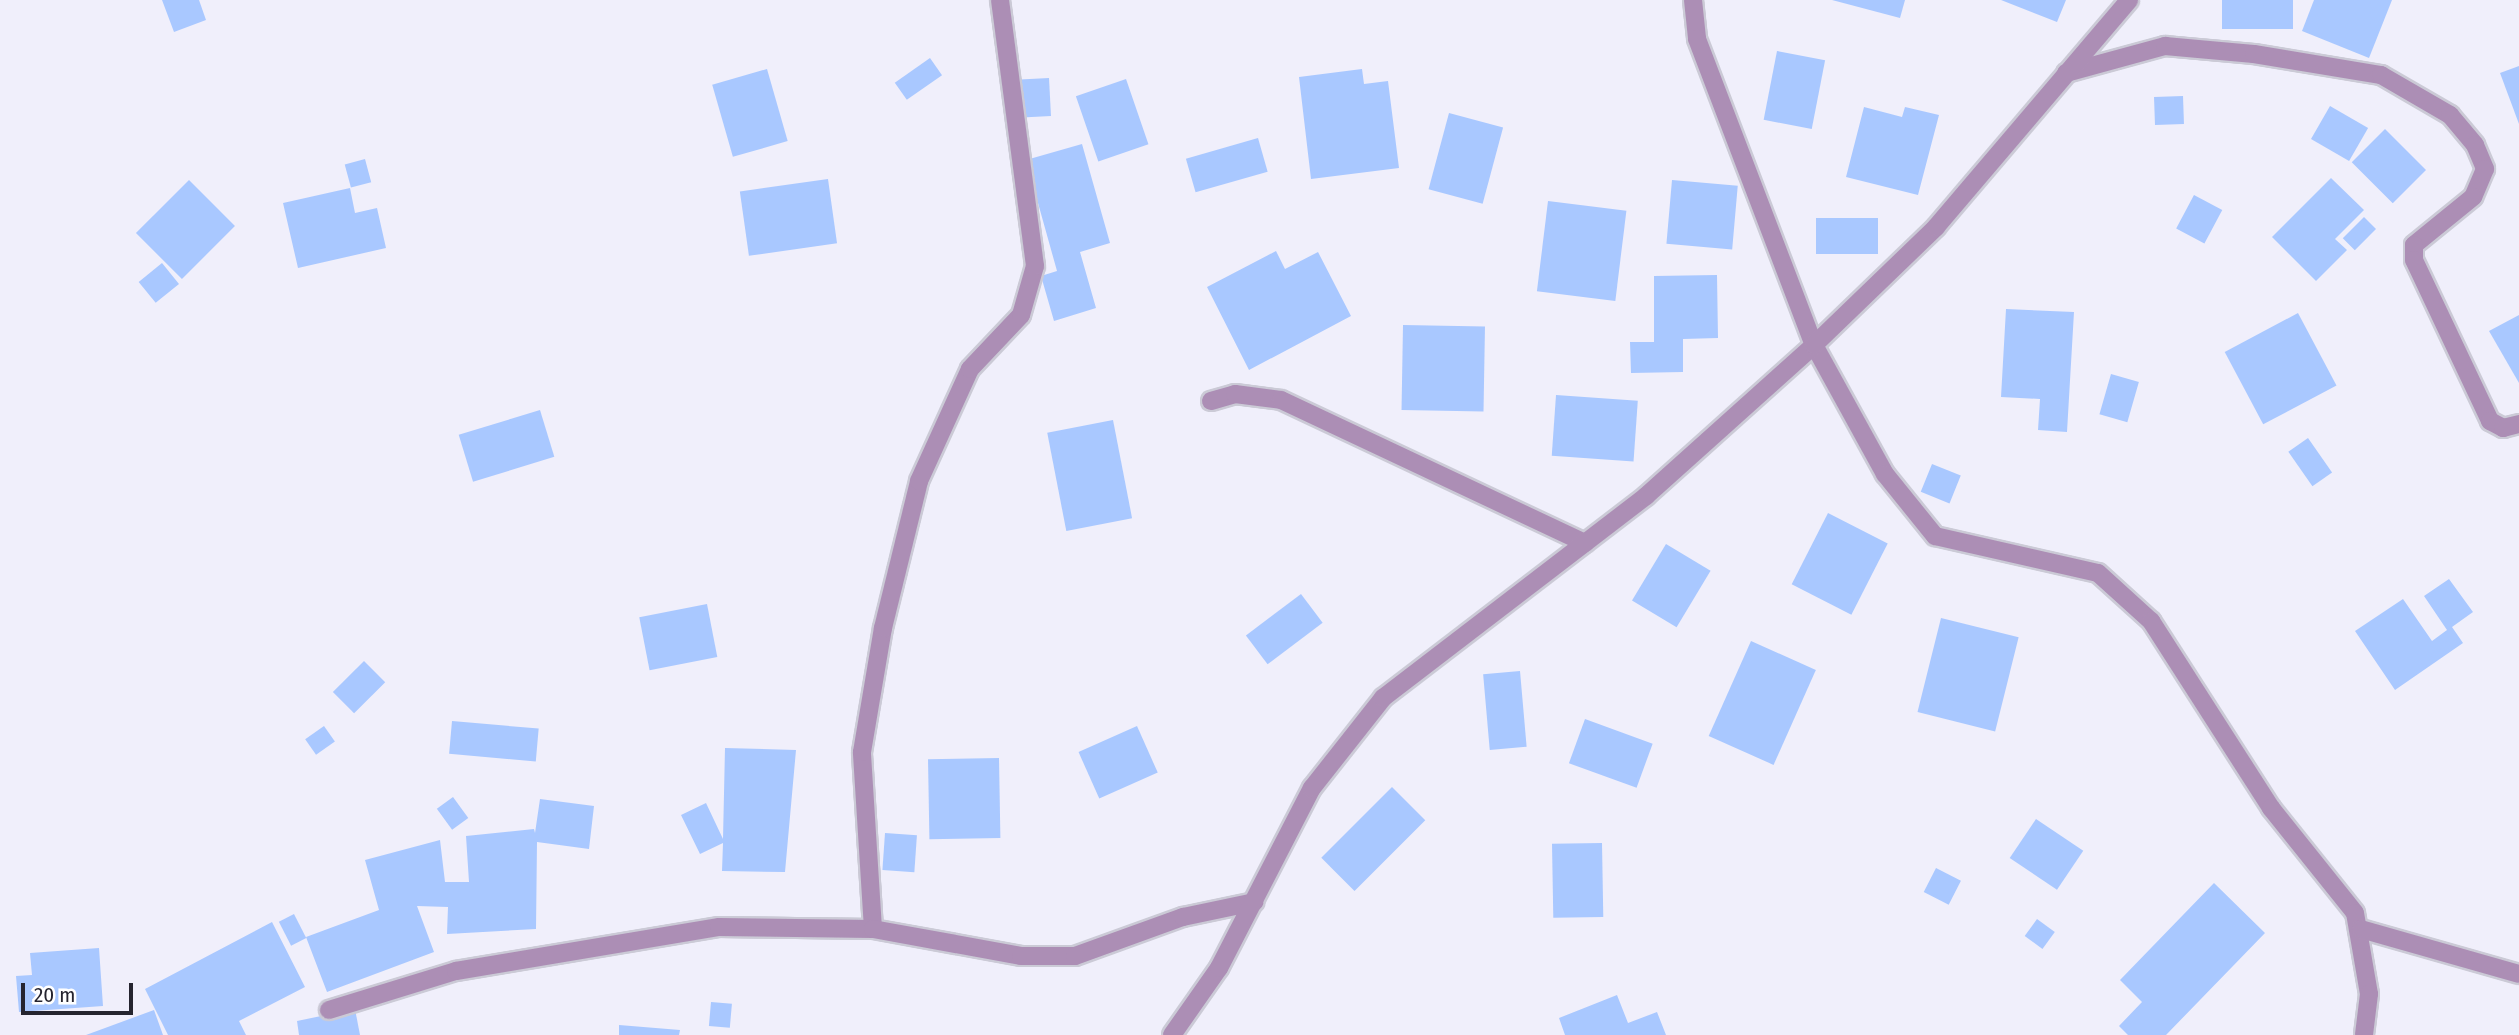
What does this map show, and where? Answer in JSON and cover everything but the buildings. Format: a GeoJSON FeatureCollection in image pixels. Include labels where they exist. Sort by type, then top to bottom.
{"type":"FeatureCollection","features":[{"type":"Feature","properties":{"kind":"street"},"geometry":{"type":"LineString","coordinates":[[873,929],[862,752],[915,495],[943,420],[970,369],[1021,315],[1035,265],[1000,0]]}},
{"type":"Feature","properties":{"kind":"street"},"geometry":{"type":"LineString","coordinates":[[1693,0],[1697,39],[1814,345],[1860,435],[1903,501],[1935,536],[1954,545],[2072,564],[2098,573],[2132,601],[2271,808],[2346,898],[2361,929],[2369,994],[2364,1035]]}},
{"type":"Feature","properties":{"kind":"street"},"geometry":{"type":"LineString","coordinates":[[1172,1035],[1219,968],[1312,788],[1383,698],[1585,543],[1814,345],[1936,227],[2129,0]]}},
{"type":"Feature","properties":{"kind":"street"},"geometry":{"type":"LineString","coordinates":[[2066,73],[2165,46],[2254,54],[2381,75],[2449,115],[2475,145],[2485,169],[2473,197],[2414,245],[2414,260],[2490,421],[2503,428],[2519,424]]}},
{"type":"Feature","properties":{"kind":"street"},"geometry":{"type":"LineString","coordinates":[[1211,401],[1235,394],[1281,400],[1585,543]]}},
{"type":"Feature","properties":{"kind":"street"},"geometry":{"type":"LineString","coordinates":[[329,1010],[456,971],[719,927],[873,929],[1021,956],[1075,956],[1183,917],[1254,902]]}},
{"type":"Feature","properties":{"kind":"street"},"geometry":{"type":"LineString","coordinates":[[2361,929],[2519,974]]}}]}
